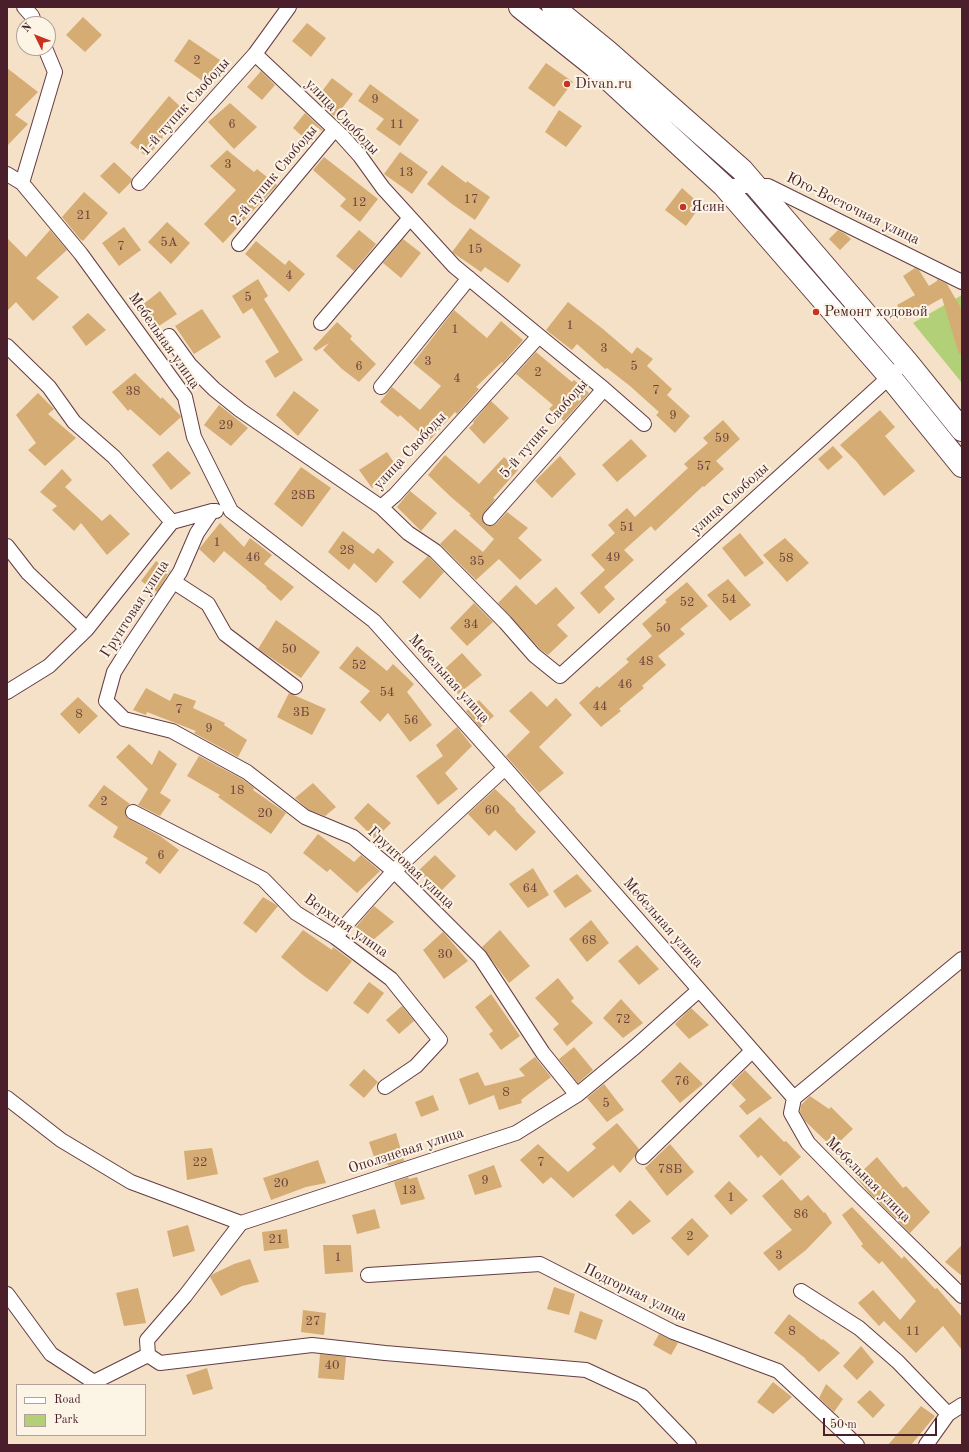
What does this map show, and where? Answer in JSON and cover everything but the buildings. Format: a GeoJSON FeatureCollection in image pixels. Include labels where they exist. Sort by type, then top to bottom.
{"type":"FeatureCollection","features":[{"type":"Feature","properties":{"kind":"main road"},"geometry":{"type":"LineString","coordinates":[[520,7],[594,66],[724,186],[890,377],[962,466]]}},
{"type":"Feature","properties":{"kind":"main road"},"geometry":{"type":"LineString","coordinates":[[553,7],[607,51],[742,170],[907,362],[962,430]]}},
{"type":"Feature","properties":{"kind":"street"},"geometry":{"type":"LineString","coordinates":[[24,7],[32,16]]}},
{"type":"Feature","properties":{"kind":"street"},"geometry":{"type":"LineString","coordinates":[[256,54],[289,7]]}},
{"type":"Feature","properties":{"kind":"street","name":"улица Свободы"},"geometry":{"type":"LineString","coordinates":[[256,54],[335,129],[360,156],[383,188],[454,266],[539,336],[400,489],[381,507],[408,534],[435,551],[505,622],[534,655],[560,676],[907,362]]}},
{"type":"Feature","properties":{"kind":"street","name":"1-й тупик Свободы"},"geometry":{"type":"LineString","coordinates":[[139,183],[256,54]]}},
{"type":"Feature","properties":{"kind":"street"},"geometry":{"type":"LineString","coordinates":[[22,183],[55,72],[48,56]]}},
{"type":"Feature","properties":{"kind":"street","name":"2-й тупик Свободы"},"geometry":{"type":"LineString","coordinates":[[239,244],[335,129]]}},
{"type":"Feature","properties":{"kind":"street","name":"Мебельная улица"},"geometry":{"type":"LineString","coordinates":[[7,174],[22,183],[81,254],[185,397],[194,437],[231,511],[374,621],[794,1098],[790,1113],[808,1143],[962,1296]]}},
{"type":"Feature","properties":{"kind":"street","name":"Юго-Восточная улица"},"geometry":{"type":"LineString","coordinates":[[724,186],[768,186],[962,282]]}},
{"type":"Feature","properties":{"kind":"street"},"geometry":{"type":"LineString","coordinates":[[321,323],[410,218]]}},
{"type":"Feature","properties":{"kind":"street"},"geometry":{"type":"LineString","coordinates":[[381,387],[469,278]]}},
{"type":"Feature","properties":{"kind":"street"},"geometry":{"type":"LineString","coordinates":[[169,336],[190,365],[214,389],[240,410],[381,507]]}},
{"type":"Feature","properties":{"kind":"street","name":"5-й тупик Свободы"},"geometry":{"type":"LineString","coordinates":[[490,518],[604,389],[539,336]]}},
{"type":"Feature","properties":{"kind":"street"},"geometry":{"type":"LineString","coordinates":[[7,346],[49,387],[74,422],[114,457],[172,522]]}},
{"type":"Feature","properties":{"kind":"street"},"geometry":{"type":"LineString","coordinates":[[604,389],[644,424]]}},
{"type":"Feature","properties":{"kind":"street"},"geometry":{"type":"LineString","coordinates":[[7,692],[49,666],[87,630],[172,522],[212,511],[231,511]]}},
{"type":"Feature","properties":{"kind":"street","name":"Грунтовая улица"},"geometry":{"type":"LineString","coordinates":[[212,511],[197,534],[174,582],[114,672],[106,701],[124,719],[172,731],[247,772],[305,817],[353,837],[394,871],[480,957],[543,1053],[577,1096]]}},
{"type":"Feature","properties":{"kind":"street"},"geometry":{"type":"LineString","coordinates":[[7,546],[28,573],[87,630]]}},
{"type":"Feature","properties":{"kind":"street"},"geometry":{"type":"LineString","coordinates":[[174,582],[208,604],[225,634],[295,687]]}},
{"type":"Feature","properties":{"kind":"street"},"geometry":{"type":"LineString","coordinates":[[335,937],[394,871],[505,768]]}},
{"type":"Feature","properties":{"kind":"street","name":"Верхняя улица"},"geometry":{"type":"LineString","coordinates":[[133,812],[263,879],[296,913],[335,937],[391,979],[440,1040],[416,1066],[385,1087]]}},
{"type":"Feature","properties":{"kind":"street"},"geometry":{"type":"LineString","coordinates":[[794,1098],[962,959]]}},
{"type":"Feature","properties":{"kind":"street","name":"Оползневая улица"},"geometry":{"type":"LineString","coordinates":[[241,1223],[516,1133],[577,1096],[635,1048],[699,990]]}},
{"type":"Feature","properties":{"kind":"street"},"geometry":{"type":"LineString","coordinates":[[643,1157],[752,1051]]}},
{"type":"Feature","properties":{"kind":"street"},"geometry":{"type":"LineString","coordinates":[[7,1098],[60,1140],[131,1182],[241,1223],[185,1296],[147,1340],[148,1354],[160,1363],[312,1345],[385,1353],[586,1370],[642,1396],[689,1445]]}},
{"type":"Feature","properties":{"kind":"street","name":"Подгорная улица"},"geometry":{"type":"LineString","coordinates":[[368,1275],[540,1264],[673,1332],[778,1371],[857,1445]]}},
{"type":"Feature","properties":{"kind":"street"},"geometry":{"type":"LineString","coordinates":[[800,1291],[859,1328],[898,1362],[948,1414]]}},
{"type":"Feature","properties":{"kind":"street"},"geometry":{"type":"LineString","coordinates":[[7,1294],[51,1354],[94,1382],[148,1354]]}},
{"type":"Feature","properties":{"kind":"street"},"geometry":{"type":"LineString","coordinates":[[926,1445],[948,1414],[962,1405]]}},
{"type":"Feature","properties":{"kind":"green space"},"geometry":{"type":"Polygon","coordinates":[[[962,295],[962,383],[913,323],[962,295]]]}},
{"type":"Feature","properties":{"kind":"place","name":"Divan.ru"},"geometry":{"type":"Point","coordinates":[567,84]}},
{"type":"Feature","properties":{"kind":"place","name":"Ясин"},"geometry":{"type":"Point","coordinates":[683,207]}},
{"type":"Feature","properties":{"kind":"place","name":"Ремонт ходовой"},"geometry":{"type":"Point","coordinates":[816,312]}}]}
